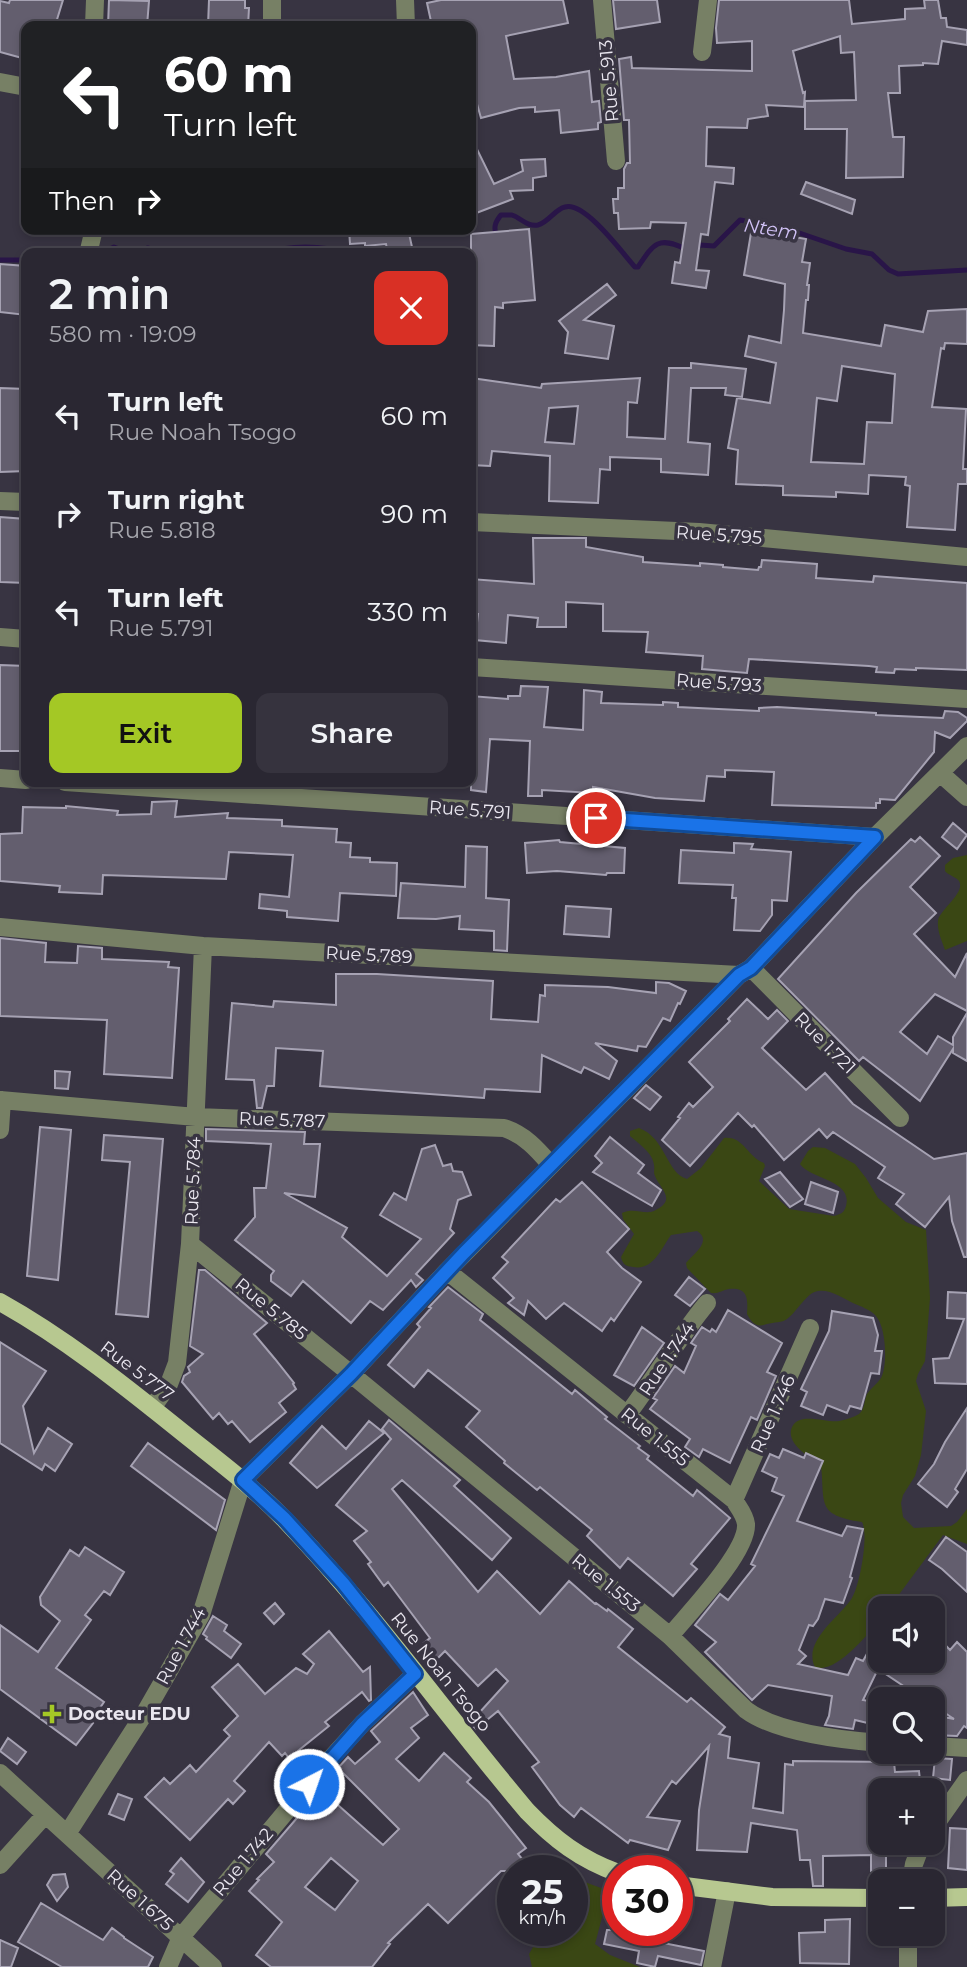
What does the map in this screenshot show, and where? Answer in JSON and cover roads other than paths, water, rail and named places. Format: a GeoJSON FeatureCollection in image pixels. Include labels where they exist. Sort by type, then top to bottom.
{"type":"FeatureCollection","features":[{"type":"Feature","properties":{"kind":"main road","name":"Rue 5.777"},"geometry":{"type":"LineString","coordinates":[[0,1302],[122,1384],[243,1480]]}},
{"type":"Feature","properties":{"kind":"main road","name":"Rue Noah Tsogo"},"geometry":{"type":"LineString","coordinates":[[243,1480],[285,1519],[343,1583],[488,1765],[549,1833],[602,1867]]}},
{"type":"Feature","properties":{"kind":"main road"},"geometry":{"type":"LineString","coordinates":[[693,1887],[772,1897],[868,1898]]}},
{"type":"Feature","properties":{"kind":"main road"},"geometry":{"type":"LineString","coordinates":[[945,1898],[967,1898]]}},
{"type":"Feature","properties":{"kind":"street"},"geometry":{"type":"LineString","coordinates":[[94,21],[95,0]]}},
{"type":"Feature","properties":{"kind":"street"},"geometry":{"type":"LineString","coordinates":[[272,0],[272,21]]}},
{"type":"Feature","properties":{"kind":"street"},"geometry":{"type":"LineString","coordinates":[[405,0],[406,21]]}},
{"type":"Feature","properties":{"kind":"street","name":"Rue 5.913"},"geometry":{"type":"LineString","coordinates":[[602,0],[616,162]]}},
{"type":"Feature","properties":{"kind":"street"},"geometry":{"type":"LineString","coordinates":[[702,52],[708,0]]}},
{"type":"Feature","properties":{"kind":"street"},"geometry":{"type":"LineString","coordinates":[[0,82],[21,86]]}},
{"type":"Feature","properties":{"kind":"street"},"geometry":{"type":"LineString","coordinates":[[0,501],[21,502]]}},
{"type":"Feature","properties":{"kind":"street","name":"Rue 5.795"},"geometry":{"type":"LineString","coordinates":[[476,522],[699,532],[967,557]]}},
{"type":"Feature","properties":{"kind":"street"},"geometry":{"type":"LineString","coordinates":[[0,637],[21,639]]}},
{"type":"Feature","properties":{"kind":"street","name":"Rue 5.793"},"geometry":{"type":"LineString","coordinates":[[476,667],[967,699]]}},
{"type":"Feature","properties":{"kind":"street"},"geometry":{"type":"LineString","coordinates":[[243,1480],[351,1374],[447,1271],[967,746]]}},
{"type":"Feature","properties":{"kind":"street"},"geometry":{"type":"LineString","coordinates":[[940,773],[967,797]]}},
{"type":"Feature","properties":{"kind":"street"},"geometry":{"type":"LineString","coordinates":[[0,778],[21,780]]}},
{"type":"Feature","properties":{"kind":"street","name":"Rue 5.791"},"geometry":{"type":"LineString","coordinates":[[139,787],[875,837]]}},
{"type":"Feature","properties":{"kind":"street","name":"Rue 5.789"},"geometry":{"type":"LineString","coordinates":[[0,927],[203,946],[745,972]]}},
{"type":"Feature","properties":{"kind":"street","name":"Rue 5.784"},"geometry":{"type":"LineString","coordinates":[[152,1408],[169,1384],[177,1363],[190,1244],[203,946]]}},
{"type":"Feature","properties":{"kind":"street","name":"Rue 1.721"},"geometry":{"type":"LineString","coordinates":[[745,972],[900,1118]]}},
{"type":"Feature","properties":{"kind":"street"},"geometry":{"type":"LineString","coordinates":[[0,1129],[1,1100]]}},
{"type":"Feature","properties":{"kind":"street","name":"Rue 5.787"},"geometry":{"type":"LineString","coordinates":[[1,1100],[196,1116],[505,1128],[519,1133],[534,1145],[551,1165]]}},
{"type":"Feature","properties":{"kind":"street","name":"Rue 5.785"},"geometry":{"type":"LineString","coordinates":[[190,1244],[351,1374]]}},
{"type":"Feature","properties":{"kind":"street","name":"Rue 1.555"},"geometry":{"type":"LineString","coordinates":[[447,1271],[734,1500]]}},
{"type":"Feature","properties":{"kind":"street","name":"Rue 1.744"},"geometry":{"type":"LineString","coordinates":[[627,1415],[657,1375],[684,1331],[707,1303]]}},
{"type":"Feature","properties":{"kind":"street","name":"Rue 1.746"},"geometry":{"type":"LineString","coordinates":[[734,1500],[810,1328]]}},
{"type":"Feature","properties":{"kind":"street","name":"Rue 1.553"},"geometry":{"type":"LineString","coordinates":[[351,1374],[670,1636],[757,1718],[844,1740],[868,1742]]}},
{"type":"Feature","properties":{"kind":"street","name":"Rue 1.744"},"geometry":{"type":"LineString","coordinates":[[67,1834],[146,1711],[201,1615],[243,1480]]}},
{"type":"Feature","properties":{"kind":"street"},"geometry":{"type":"LineString","coordinates":[[670,1636],[733,1559],[746,1531],[746,1522],[734,1500]]}},
{"type":"Feature","properties":{"kind":"street","name":"Rue 1.742"},"geometry":{"type":"LineString","coordinates":[[169,1967],[181,1937],[325,1765],[363,1723],[415,1674]]}},
{"type":"Feature","properties":{"kind":"street"},"geometry":{"type":"LineString","coordinates":[[945,1747],[967,1748]]}},
{"type":"Feature","properties":{"kind":"street","name":"Rue 1.675"},"geometry":{"type":"LineString","coordinates":[[0,1773],[213,1967]]}},
{"type":"Feature","properties":{"kind":"street"},"geometry":{"type":"LineString","coordinates":[[945,1811],[967,1780]]}},
{"type":"Feature","properties":{"kind":"street"},"geometry":{"type":"LineString","coordinates":[[0,1865],[45,1815]]}},
{"type":"Feature","properties":{"kind":"street"},"geometry":{"type":"LineString","coordinates":[[712,1967],[727,1892]]}},
{"type":"Feature","properties":{"kind":"street"},"geometry":{"type":"LineString","coordinates":[[908,1946],[908,1967]]}},
{"type":"Feature","properties":{"kind":"waterway","name":"Ntem"},"geometry":{"type":"LineString","coordinates":[[497,237],[495,225],[501,215],[512,215],[527,224],[538,225],[561,208],[573,207],[593,220],[635,267],[638,267],[648,252],[658,244],[669,243],[686,249]]}},
{"type":"Feature","properties":{"kind":"waterway","name":"Ntem"},"geometry":{"type":"LineString","coordinates":[[695,247],[714,246],[740,220],[785,228],[846,249],[872,254],[889,270],[898,274],[967,270]]}},
{"type":"Feature","properties":{"kind":"waterway","name":"Ntem"},"geometry":{"type":"LineString","coordinates":[[112,248],[117,248]]}},
{"type":"Feature","properties":{"kind":"waterway","name":"Ntem"},"geometry":{"type":"LineString","coordinates":[[296,248],[320,248]]}},
{"type":"Feature","properties":{"kind":"waterway","name":"Ntem"},"geometry":{"type":"LineString","coordinates":[[0,260],[21,260]]}},
{"type":"Feature","properties":{"kind":"place","name":"Docteur EDU"},"geometry":{"type":"Point","coordinates":[52,1714]}}]}
